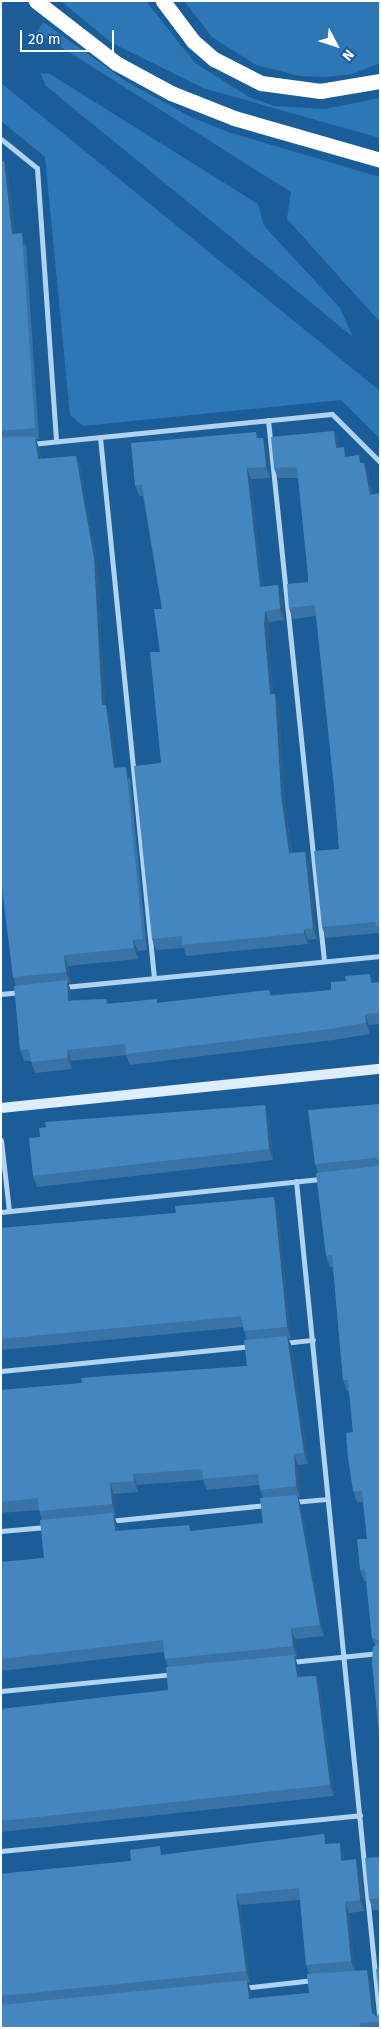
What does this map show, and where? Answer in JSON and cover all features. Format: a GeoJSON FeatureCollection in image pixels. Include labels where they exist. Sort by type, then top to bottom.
{"type":"FeatureCollection","features":[{"type":"Feature","properties":{"kind":"highway"},"geometry":{"type":"LineString","coordinates":[[36,1],[116,63],[171,93],[234,118],[380,160]]}},
{"type":"Feature","properties":{"kind":"highway"},"geometry":{"type":"LineString","coordinates":[[163,1],[193,41],[214,59],[261,83],[320,91],[380,81]]}},
{"type":"Feature","properties":{"kind":"street"},"geometry":{"type":"LineString","coordinates":[[1,139],[37,168],[56,441]]}},
{"type":"Feature","properties":{"kind":"street"},"geometry":{"type":"LineString","coordinates":[[20,445],[332,414],[380,462]]}},
{"type":"Feature","properties":{"kind":"street"},"geometry":{"type":"LineString","coordinates":[[268,420],[324,961]]}},
{"type":"Feature","properties":{"kind":"street"},"geometry":{"type":"LineString","coordinates":[[100,437],[154,978]]}},
{"type":"Feature","properties":{"kind":"street"},"geometry":{"type":"LineString","coordinates":[[58,988],[380,956]]}},
{"type":"Feature","properties":{"kind":"street"},"geometry":{"type":"LineString","coordinates":[[1,994],[30,991]]}},
{"type":"Feature","properties":{"kind":"street"},"geometry":{"type":"LineString","coordinates":[[1,1108],[380,1069]]}},
{"type":"Feature","properties":{"kind":"street"},"geometry":{"type":"LineString","coordinates":[[1,1140],[8,1211]]}},
{"type":"Feature","properties":{"kind":"street"},"geometry":{"type":"LineString","coordinates":[[1,1212],[333,1177]]}},
{"type":"Feature","properties":{"kind":"street"},"geometry":{"type":"LineString","coordinates":[[296,1181],[326,1499],[344,1656],[380,2024]]}},
{"type":"Feature","properties":{"kind":"street"},"geometry":{"type":"LineString","coordinates":[[274,1344],[312,1340]]}},
{"type":"Feature","properties":{"kind":"street"},"geometry":{"type":"LineString","coordinates":[[1,1372],[254,1346]]}},
{"type":"Feature","properties":{"kind":"street"},"geometry":{"type":"LineString","coordinates":[[287,1503],[326,1499]]}},
{"type":"Feature","properties":{"kind":"street"},"geometry":{"type":"LineString","coordinates":[[100,1522],[277,1504]]}},
{"type":"Feature","properties":{"kind":"street"},"geometry":{"type":"LineString","coordinates":[[1,1531],[50,1526]]}},
{"type":"Feature","properties":{"kind":"street"},"geometry":{"type":"LineString","coordinates":[[285,1662],[380,1653]]}},
{"type":"Feature","properties":{"kind":"street"},"geometry":{"type":"LineString","coordinates":[[1,1691],[177,1673]]}},
{"type":"Feature","properties":{"kind":"street"},"geometry":{"type":"LineString","coordinates":[[1,1851],[360,1815]]}},
{"type":"Feature","properties":{"kind":"street"},"geometry":{"type":"LineString","coordinates":[[365,1975],[375,1974]]}},
{"type":"Feature","properties":{"kind":"street"},"geometry":{"type":"LineString","coordinates":[[237,1988],[326,1979]]}},
{"type":"Feature","properties":{"kind":"shaded area"},"geometry":{"type":"Polygon","coordinates":[[[61,1],[146,1],[195,63],[249,97],[274,106],[325,109],[380,98],[380,138],[203,88],[112,43],[61,1]]]}},
{"type":"Feature","properties":{"kind":"shaded area"},"geometry":{"type":"Polygon","coordinates":[[[184,1],[380,1],[380,63],[352,74],[327,77],[300,76],[256,65],[212,37],[184,1]]]}},
{"type":"Feature","properties":{"kind":"shaded area"},"geometry":{"type":"Polygon","coordinates":[[[43,22],[127,82],[191,117],[228,132],[380,177],[380,322],[287,219],[291,192],[37,32],[43,22]]]}},
{"type":"Feature","properties":{"kind":"shaded area"},"geometry":{"type":"Polygon","coordinates":[[[40,73],[50,74],[258,204],[264,226],[340,308],[353,337],[46,86],[40,73]]]}},
{"type":"Feature","properties":{"kind":"shaded area"},"geometry":{"type":"Polygon","coordinates":[[[1,83],[380,391],[380,439],[341,400],[83,426],[70,415],[45,157],[1,121],[1,83]]]}},
{"type":"Feature","properties":{"kind":"building"},"geometry":{"type":"Polygon","coordinates":[[[1,161],[4,161],[12,234],[22,233],[35,428],[1,431],[1,161]]]}},
{"type":"Feature","properties":{"kind":"building"},"geometry":{"type":"Polygon","coordinates":[[[334,431],[336,448],[344,447],[345,457],[359,455],[360,463],[364,463],[370,495],[380,493],[380,926],[376,926],[375,922],[322,927],[314,851],[339,849],[334,787],[315,605],[289,608],[287,584],[308,582],[297,467],[274,468],[271,437],[334,431]]]}},
{"type":"Feature","properties":{"kind":"building"},"geometry":{"type":"Polygon","coordinates":[[[256,432],[256,438],[263,438],[266,467],[247,468],[247,472],[260,587],[278,585],[280,609],[265,611],[264,625],[270,694],[275,694],[281,795],[289,853],[305,852],[313,928],[304,929],[304,933],[182,945],[182,936],[152,939],[134,766],[161,763],[150,652],[160,652],[154,609],[162,609],[142,485],[135,485],[131,443],[256,432]]]}},
{"type":"Feature","properties":{"kind":"building"},"geometry":{"type":"Polygon","coordinates":[[[1,437],[35,437],[38,459],[76,456],[94,558],[102,705],[106,705],[114,768],[126,767],[143,939],[133,940],[134,948],[64,955],[66,972],[13,977],[1,879],[1,437]]]}},
{"type":"Feature","properties":{"kind":"building"},"geometry":{"type":"Polygon","coordinates":[[[370,974],[371,983],[379,982],[380,1013],[365,1014],[366,1023],[126,1054],[125,1044],[67,1050],[68,1058],[31,1062],[29,1049],[20,1050],[14,986],[67,980],[68,1001],[106,999],[106,1004],[157,999],[157,1003],[269,990],[270,996],[331,990],[331,982],[346,981],[345,976],[370,974]]]}},
{"type":"Feature","properties":{"kind":"building"},"geometry":{"type":"Polygon","coordinates":[[[380,1104],[380,1162],[376,1158],[315,1164],[308,1110],[380,1104]]]}},
{"type":"Feature","properties":{"kind":"building"},"geometry":{"type":"Polygon","coordinates":[[[265,1105],[269,1149],[33,1176],[29,1138],[40,1137],[39,1128],[46,1127],[45,1122],[265,1105]]]}},
{"type":"Feature","properties":{"kind":"building"},"geometry":{"type":"Polygon","coordinates":[[[380,1163],[380,1641],[372,1638],[365,1569],[360,1570],[357,1539],[367,1539],[362,1491],[353,1491],[348,1458],[346,1433],[353,1432],[348,1380],[343,1380],[332,1255],[326,1256],[316,1173],[376,1166],[380,1163]]]}},
{"type":"Feature","properties":{"kind":"building"},"geometry":{"type":"Polygon","coordinates":[[[274,1197],[287,1327],[244,1331],[241,1316],[1,1339],[1,1228],[176,1213],[175,1206],[274,1197]]]}},
{"type":"Feature","properties":{"kind":"building"},"geometry":{"type":"Polygon","coordinates":[[[287,1336],[304,1453],[294,1454],[296,1486],[260,1490],[258,1474],[203,1479],[202,1469],[133,1474],[134,1481],[110,1483],[112,1504],[39,1511],[38,1498],[1,1502],[1,1390],[82,1383],[81,1378],[247,1366],[244,1340],[287,1336]]]}},
{"type":"Feature","properties":{"kind":"building"},"geometry":{"type":"Polygon","coordinates":[[[297,1495],[320,1625],[291,1628],[293,1646],[165,1659],[163,1640],[1,1659],[1,1562],[44,1558],[40,1520],[113,1513],[115,1531],[189,1525],[190,1531],[263,1523],[260,1498],[297,1495]]]}},
{"type":"Feature","properties":{"kind":"building"},"geometry":{"type":"Polygon","coordinates":[[[380,1641],[380,1743],[372,1663],[373,1647],[380,1641]]]}},
{"type":"Feature","properties":{"kind":"building"},"geometry":{"type":"Polygon","coordinates":[[[294,1655],[297,1677],[316,1676],[330,1785],[1,1821],[1,1709],[168,1690],[166,1667],[294,1655]]]}},
{"type":"Feature","properties":{"kind":"building"},"geometry":{"type":"Polygon","coordinates":[[[324,1834],[325,1844],[340,1843],[341,1861],[356,1859],[360,1900],[345,1902],[351,1961],[306,1965],[299,1888],[236,1894],[246,1971],[1,1996],[1,1874],[131,1861],[130,1850],[160,1846],[161,1855],[324,1834]]]}},
{"type":"Feature","properties":{"kind":"building"},"geometry":{"type":"Polygon","coordinates":[[[380,1857],[380,1898],[369,1899],[365,1858],[380,1857]]]}},
{"type":"Feature","properties":{"kind":"building"},"geometry":{"type":"Polygon","coordinates":[[[380,1968],[380,2007],[376,1969],[380,1968]]]}},
{"type":"Feature","properties":{"kind":"building"},"geometry":{"type":"Polygon","coordinates":[[[367,1970],[372,2013],[377,2017],[380,2013],[380,2022],[360,2023],[360,2028],[1,2028],[1,2005],[247,1980],[249,1999],[309,1993],[307,1974],[367,1970]]]}}]}
